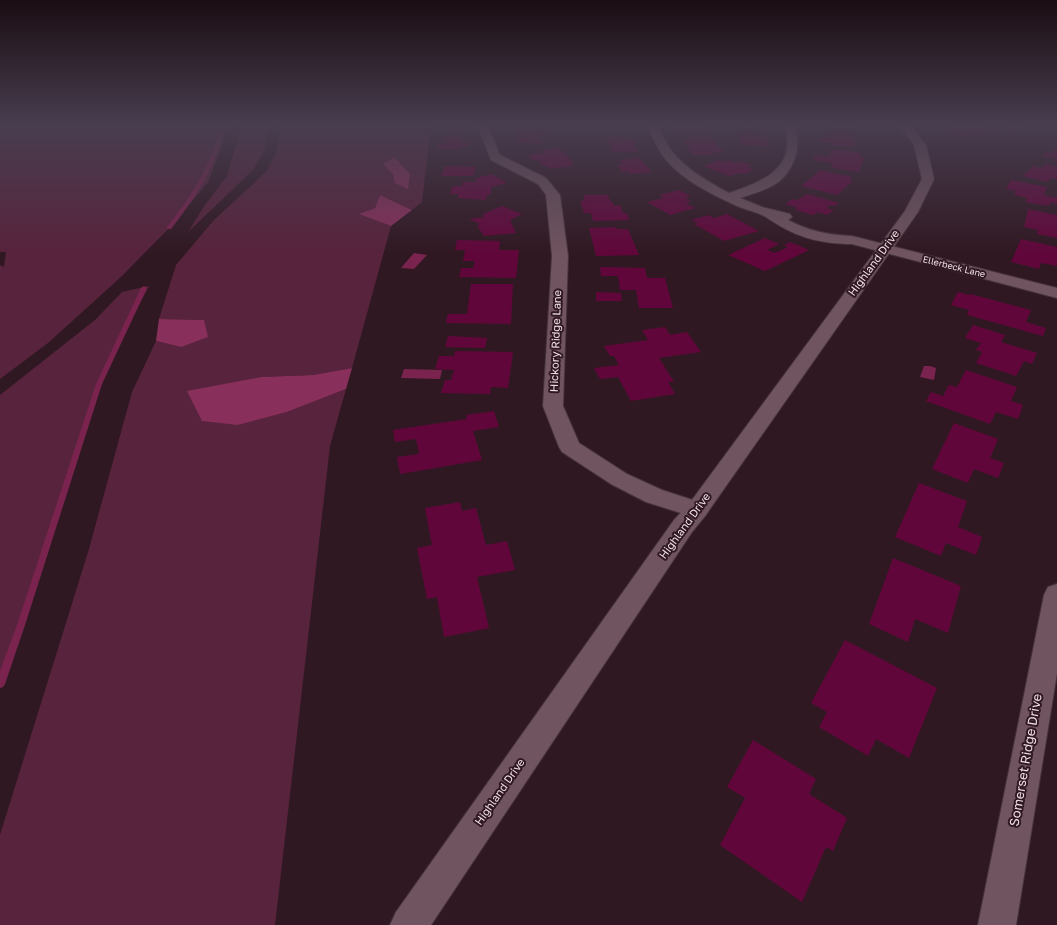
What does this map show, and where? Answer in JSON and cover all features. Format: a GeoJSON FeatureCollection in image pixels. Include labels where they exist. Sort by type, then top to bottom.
{"type":"FeatureCollection","features":[{"type":"Feature","properties":{"kind":"street","name":"Hickory Ridge Lane"},"geometry":{"type":"LineString","coordinates":[[517,168],[542,181],[553,195],[560,256],[553,406],[570,447],[619,479],[654,496],[697,510]]}},
{"type":"Feature","properties":{"kind":"street","name":"Ellerbeck Lane"},"geometry":{"type":"LineString","coordinates":[[682,168],[689,174],[730,197],[772,216],[781,224],[823,237],[837,240],[852,240],[1057,293]]}},
{"type":"Feature","properties":{"kind":"street"},"geometry":{"type":"LineString","coordinates":[[730,197],[752,190],[773,179],[782,168]]}},
{"type":"Feature","properties":{"kind":"street","name":"Highland Drive"},"geometry":{"type":"LineString","coordinates":[[409,925],[683,526],[697,510],[911,212],[928,179],[925,168]]}},
{"type":"Feature","properties":{"kind":"street","name":"Somerset Ridge Drive"},"geometry":{"type":"LineString","coordinates":[[997,925],[1000,900],[1057,595]]}},
{"type":"Feature","properties":{"kind":"shaded area"},"geometry":{"type":"Polygon","coordinates":[[[0,168],[213,168],[208,182],[172,225],[122,276],[48,343],[0,379],[0,265],[4,267],[6,252],[0,252],[0,168]]]}},
{"type":"Feature","properties":{"kind":"shaded area"},"geometry":{"type":"Polygon","coordinates":[[[229,168],[254,168],[188,232],[205,205],[227,176],[229,168]]]}},
{"type":"Feature","properties":{"kind":"shaded area"},"geometry":{"type":"Polygon","coordinates":[[[268,168],[426,168],[422,202],[412,210],[380,195],[375,208],[360,214],[391,226],[352,368],[313,375],[261,377],[187,392],[237,425],[287,412],[346,389],[330,446],[275,925],[0,925],[0,835],[89,549],[132,392],[156,341],[181,347],[204,320],[159,319],[176,265],[214,220],[268,168]]]}},
{"type":"Feature","properties":{"kind":"shaded area"},"geometry":{"type":"Polygon","coordinates":[[[387,168],[405,168],[410,174],[408,189],[395,183],[393,174],[387,168]]]}},
{"type":"Feature","properties":{"kind":"shaded area"},"geometry":{"type":"Polygon","coordinates":[[[380,195],[412,210],[391,226],[359,214],[375,208],[380,195]]]}},
{"type":"Feature","properties":{"kind":"shaded area"},"geometry":{"type":"Polygon","coordinates":[[[414,253],[427,255],[414,269],[401,268],[414,253]]]}},
{"type":"Feature","properties":{"kind":"shaded area"},"geometry":{"type":"Polygon","coordinates":[[[149,286],[100,380],[0,678],[0,395],[95,320],[122,292],[149,286]]]}},
{"type":"Feature","properties":{"kind":"shaded area"},"geometry":{"type":"Polygon","coordinates":[[[159,319],[204,320],[208,337],[181,347],[156,341],[159,319]]]}},
{"type":"Feature","properties":{"kind":"shaded area"},"geometry":{"type":"Polygon","coordinates":[[[924,366],[936,368],[934,380],[920,377],[924,366]]]}},
{"type":"Feature","properties":{"kind":"shaded area"},"geometry":{"type":"Polygon","coordinates":[[[352,368],[346,389],[287,412],[238,425],[202,421],[187,391],[261,377],[313,375],[352,368]]]}},
{"type":"Feature","properties":{"kind":"shaded area"},"geometry":{"type":"Polygon","coordinates":[[[404,369],[442,370],[440,379],[401,378],[404,369]]]}},
{"type":"Feature","properties":{"kind":"building"},"geometry":{"type":"Polygon","coordinates":[[[444,168],[476,168],[473,176],[441,176],[444,168]]]}},
{"type":"Feature","properties":{"kind":"building"},"geometry":{"type":"Polygon","coordinates":[[[620,168],[649,168],[652,172],[630,174],[628,171],[623,172],[620,168]]]}},
{"type":"Feature","properties":{"kind":"building"},"geometry":{"type":"Polygon","coordinates":[[[709,168],[750,168],[754,170],[744,174],[738,173],[729,176],[709,168]]]}},
{"type":"Feature","properties":{"kind":"building"},"geometry":{"type":"Polygon","coordinates":[[[832,168],[861,168],[859,172],[832,168]]]}},
{"type":"Feature","properties":{"kind":"building"},"geometry":{"type":"Polygon","coordinates":[[[1031,168],[1057,168],[1057,179],[1051,178],[1047,182],[1022,176],[1031,168]]]}},
{"type":"Feature","properties":{"kind":"building"},"geometry":{"type":"Polygon","coordinates":[[[820,170],[852,177],[849,180],[853,181],[837,195],[801,186],[820,170]]]}},
{"type":"Feature","properties":{"kind":"building"},"geometry":{"type":"Polygon","coordinates":[[[492,174],[507,183],[491,187],[491,194],[487,195],[486,200],[458,198],[458,194],[450,194],[452,186],[462,186],[463,182],[476,182],[476,178],[492,174]]]}},
{"type":"Feature","properties":{"kind":"building"},"geometry":{"type":"Polygon","coordinates":[[[1011,180],[1047,187],[1044,195],[1057,198],[1057,204],[1050,202],[1049,206],[1025,202],[1027,198],[1014,195],[1016,191],[1006,189],[1011,180]]]}},
{"type":"Feature","properties":{"kind":"building"},"geometry":{"type":"Polygon","coordinates":[[[679,190],[691,196],[685,198],[691,201],[686,203],[695,208],[670,215],[647,202],[664,198],[659,195],[679,190]]]}},
{"type":"Feature","properties":{"kind":"building"},"geometry":{"type":"Polygon","coordinates":[[[807,194],[839,203],[835,206],[831,205],[826,208],[834,210],[827,215],[818,212],[813,215],[795,210],[798,208],[785,204],[792,199],[797,200],[807,194]]]}},
{"type":"Feature","properties":{"kind":"building"},"geometry":{"type":"Polygon","coordinates":[[[583,195],[608,195],[614,206],[620,205],[623,213],[627,213],[629,220],[593,221],[591,213],[584,213],[580,201],[585,200],[583,195]]]}},
{"type":"Feature","properties":{"kind":"building"},"geometry":{"type":"Polygon","coordinates":[[[502,206],[522,214],[510,220],[516,233],[484,236],[477,226],[480,224],[469,219],[484,217],[483,214],[502,206]]]}},
{"type":"Feature","properties":{"kind":"building"},"geometry":{"type":"Polygon","coordinates":[[[1028,209],[1057,215],[1057,238],[1037,234],[1038,230],[1024,227],[1028,209]]]}},
{"type":"Feature","properties":{"kind":"building"},"geometry":{"type":"Polygon","coordinates":[[[727,214],[759,231],[724,241],[694,224],[698,223],[691,220],[708,215],[714,218],[727,214]]]}},
{"type":"Feature","properties":{"kind":"building"},"geometry":{"type":"Polygon","coordinates":[[[616,227],[617,229],[628,229],[639,255],[596,256],[589,228],[616,227]]]}},
{"type":"Feature","properties":{"kind":"building"},"geometry":{"type":"Polygon","coordinates":[[[765,238],[779,244],[767,250],[775,253],[788,247],[784,245],[790,242],[809,250],[765,271],[728,255],[765,238]]]}},
{"type":"Feature","properties":{"kind":"building"},"geometry":{"type":"Polygon","coordinates":[[[1021,239],[1057,247],[1057,266],[1041,263],[1039,269],[1011,262],[1021,239]]]}},
{"type":"Feature","properties":{"kind":"building"},"geometry":{"type":"Polygon","coordinates":[[[457,240],[500,241],[499,250],[519,250],[516,278],[459,277],[461,268],[473,268],[475,261],[463,261],[465,250],[455,250],[457,240]]]}},
{"type":"Feature","properties":{"kind":"building"},"geometry":{"type":"Polygon","coordinates":[[[600,267],[645,268],[647,278],[665,278],[673,308],[639,308],[636,290],[620,290],[618,276],[601,276],[600,267]]]}},
{"type":"Feature","properties":{"kind":"building"},"geometry":{"type":"Polygon","coordinates":[[[471,284],[513,284],[511,324],[446,323],[448,314],[467,314],[471,284]]]}},
{"type":"Feature","properties":{"kind":"building"},"geometry":{"type":"Polygon","coordinates":[[[596,292],[621,293],[622,301],[596,301],[596,292]]]}},
{"type":"Feature","properties":{"kind":"building"},"geometry":{"type":"Polygon","coordinates":[[[958,292],[1031,310],[1026,322],[1046,328],[1043,336],[967,315],[969,310],[951,305],[958,292]]]}},
{"type":"Feature","properties":{"kind":"building"},"geometry":{"type":"Polygon","coordinates":[[[973,325],[1005,335],[1001,342],[1037,353],[1032,364],[1024,361],[1016,376],[976,363],[982,352],[976,350],[981,343],[965,338],[973,325]]]}},
{"type":"Feature","properties":{"kind":"building"},"geometry":{"type":"Polygon","coordinates":[[[665,327],[670,335],[687,332],[701,352],[659,358],[674,382],[668,382],[675,394],[631,401],[618,377],[600,379],[594,368],[619,365],[614,356],[610,356],[604,346],[648,340],[642,330],[665,327]]]}},
{"type":"Feature","properties":{"kind":"building"},"geometry":{"type":"Polygon","coordinates":[[[448,336],[487,338],[485,348],[445,347],[448,336]]]}},
{"type":"Feature","properties":{"kind":"building"},"geometry":{"type":"Polygon","coordinates":[[[455,351],[513,352],[508,388],[491,387],[490,394],[441,393],[445,380],[451,380],[454,370],[435,369],[439,356],[454,356],[455,351]]]}},
{"type":"Feature","properties":{"kind":"building"},"geometry":{"type":"Polygon","coordinates":[[[966,370],[1017,387],[1011,401],[1023,405],[1018,419],[996,412],[990,424],[926,401],[931,392],[943,396],[949,385],[957,387],[966,370]]]}},
{"type":"Feature","properties":{"kind":"building"},"geometry":{"type":"Polygon","coordinates":[[[494,411],[499,427],[473,431],[482,460],[400,474],[397,457],[419,454],[416,439],[395,442],[393,430],[467,419],[466,415],[494,411]]]}},
{"type":"Feature","properties":{"kind":"building"},"geometry":{"type":"Polygon","coordinates":[[[954,423],[998,439],[990,458],[1004,463],[998,478],[974,469],[968,483],[932,469],[954,423]]]}},
{"type":"Feature","properties":{"kind":"building"},"geometry":{"type":"Polygon","coordinates":[[[919,483],[967,501],[958,527],[982,537],[976,555],[946,543],[941,556],[895,537],[919,483]]]}},
{"type":"Feature","properties":{"kind":"building"},"geometry":{"type":"Polygon","coordinates":[[[460,502],[462,511],[476,508],[486,545],[507,541],[515,570],[477,577],[489,628],[444,637],[437,597],[427,599],[417,548],[432,545],[425,508],[460,502]]]}},
{"type":"Feature","properties":{"kind":"building"},"geometry":{"type":"Polygon","coordinates":[[[893,558],[961,586],[948,633],[915,619],[908,642],[869,624],[893,558]]]}},
{"type":"Feature","properties":{"kind":"building"},"geometry":{"type":"Polygon","coordinates":[[[845,640],[937,688],[909,758],[876,739],[868,756],[819,727],[827,712],[811,703],[845,640]]]}},
{"type":"Feature","properties":{"kind":"building"},"geometry":{"type":"Polygon","coordinates":[[[753,740],[816,779],[809,794],[847,818],[833,851],[826,847],[802,902],[720,845],[745,798],[727,787],[753,740]]]}},
{"type":"Feature","properties":{"kind":"waterway"},"geometry":{"type":"LineString","coordinates":[[169,228],[192,197],[209,168]]}},
{"type":"Feature","properties":{"kind":"waterway"},"geometry":{"type":"LineString","coordinates":[[0,684],[21,625],[99,384],[144,288]]}}]}
